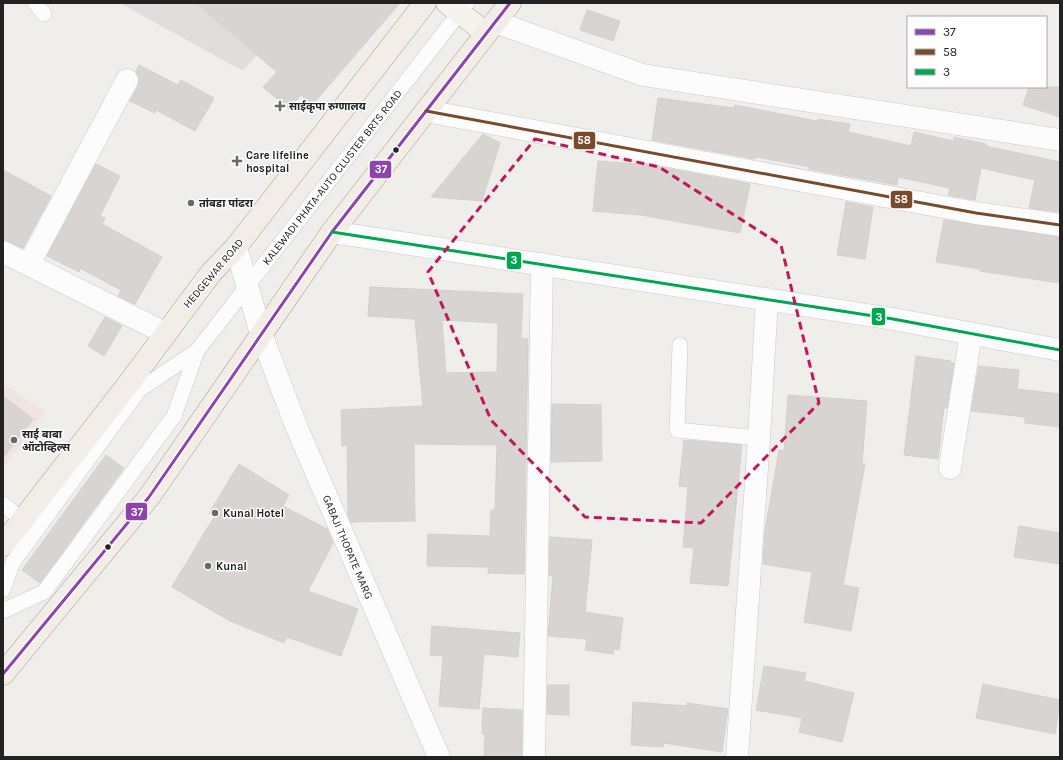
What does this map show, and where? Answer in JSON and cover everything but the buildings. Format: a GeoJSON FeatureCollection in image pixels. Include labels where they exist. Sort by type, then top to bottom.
{"type":"FeatureCollection","features":[{"type":"Feature","properties":{"kind":"main road","name":"HEDGEWAR ROAD"},"geometry":{"type":"LineString","coordinates":[[3,545],[126,387],[210,273],[236,247],[425,3]]}},
{"type":"Feature","properties":{"kind":"main road"},"geometry":{"type":"LineString","coordinates":[[3,674],[149,497],[332,232],[508,4]]}},
{"type":"Feature","properties":{"kind":"street"},"geometry":{"type":"LineString","coordinates":[[458,6],[490,28],[643,74],[1060,140]]}},
{"type":"Feature","properties":{"kind":"street"},"geometry":{"type":"LineString","coordinates":[[29,264],[127,80]]}},
{"type":"Feature","properties":{"kind":"street"},"geometry":{"type":"LineString","coordinates":[[426,111],[969,211],[1060,225]]}},
{"type":"Feature","properties":{"kind":"street"},"geometry":{"type":"LineString","coordinates":[[332,232],[767,299],[971,333],[1060,350]]}},
{"type":"Feature","properties":{"kind":"street","name":"GABAJI THOPATE MARG"},"geometry":{"type":"LineString","coordinates":[[236,247],[262,334],[297,428],[439,757]]}},
{"type":"Feature","properties":{"kind":"street"},"geometry":{"type":"LineString","coordinates":[[3,252],[165,333]]}},
{"type":"Feature","properties":{"kind":"street"},"geometry":{"type":"LineString","coordinates":[[534,757],[542,264]]}},
{"type":"Feature","properties":{"kind":"street"},"geometry":{"type":"LineString","coordinates":[[737,757],[767,299]]}},
{"type":"Feature","properties":{"kind":"street"},"geometry":{"type":"LineString","coordinates":[[950,468],[971,333]]}},
{"type":"Feature","properties":{"kind":"lane","name":"KALEWADI PHATA-AUTO CLUSTER BRTS ROAD"},"geometry":{"type":"LineString","coordinates":[[3,590],[14,562],[139,390],[197,351],[247,287],[458,6]]}},
{"type":"Feature","properties":{"kind":"lane"},"geometry":{"type":"LineString","coordinates":[[680,344],[677,430],[759,438]]}},
{"type":"Feature","properties":{"kind":"lane","name":"KALEWADI PHATA-AUTO CLUSTER BRTS ROAD"},"geometry":{"type":"LineString","coordinates":[[3,611],[44,592],[96,523],[174,416],[197,351]]}},
{"type":"Feature","properties":{"kind":"lane"},"geometry":{"type":"LineString","coordinates":[[3,504],[22,520]]}},
{"type":"Feature","properties":{"kind":"highlighted area"},"geometry":{"type":"Polygon","coordinates":[[[535,139],[659,167],[781,245],[819,403],[701,523],[585,517],[491,420],[428,272],[535,139]]]}},
{"type":"Feature","properties":{"kind":"shaded area"},"geometry":{"type":"Polygon","coordinates":[[[120,3],[302,3],[243,71],[120,3]]]}},
{"type":"Feature","properties":{"kind":"shaded area","name":"साई बाबा ऑटोव्हिल्स"},"geometry":{"type":"Polygon","coordinates":[[[3,383],[45,412],[3,468],[3,383]]]}},
{"type":"Feature","properties":{"kind":"transit line","name":"37"},"geometry":{"type":"LineString","coordinates":[[3,674],[149,497],[332,232],[510,3]]}},
{"type":"Feature","properties":{"kind":"transit line","name":"58"},"geometry":{"type":"LineString","coordinates":[[426,111],[976,213],[1060,225]]}},
{"type":"Feature","properties":{"kind":"transit line","name":"3"},"geometry":{"type":"LineString","coordinates":[[332,232],[893,319],[1060,350]]}},
{"type":"Feature","properties":{"kind":"place","name":"साईकृपा रुग्णालय"},"geometry":{"type":"Point","coordinates":[280,106]}},
{"type":"Feature","properties":{"kind":"place","name":"Care lifeline hospital"},"geometry":{"type":"Point","coordinates":[237,161]}},
{"type":"Feature","properties":{"kind":"place","name":"तांबडा पांढरा"},"geometry":{"type":"Point","coordinates":[191,203]}},
{"type":"Feature","properties":{"kind":"place","name":"साई बाबा ऑटोव्हिल्स"},"geometry":{"type":"Point","coordinates":[14,440]}},
{"type":"Feature","properties":{"kind":"place","name":"Kunal Hotel"},"geometry":{"type":"Point","coordinates":[215,513]}},
{"type":"Feature","properties":{"kind":"place","name":"Kunal"},"geometry":{"type":"Point","coordinates":[208,566]}}]}
